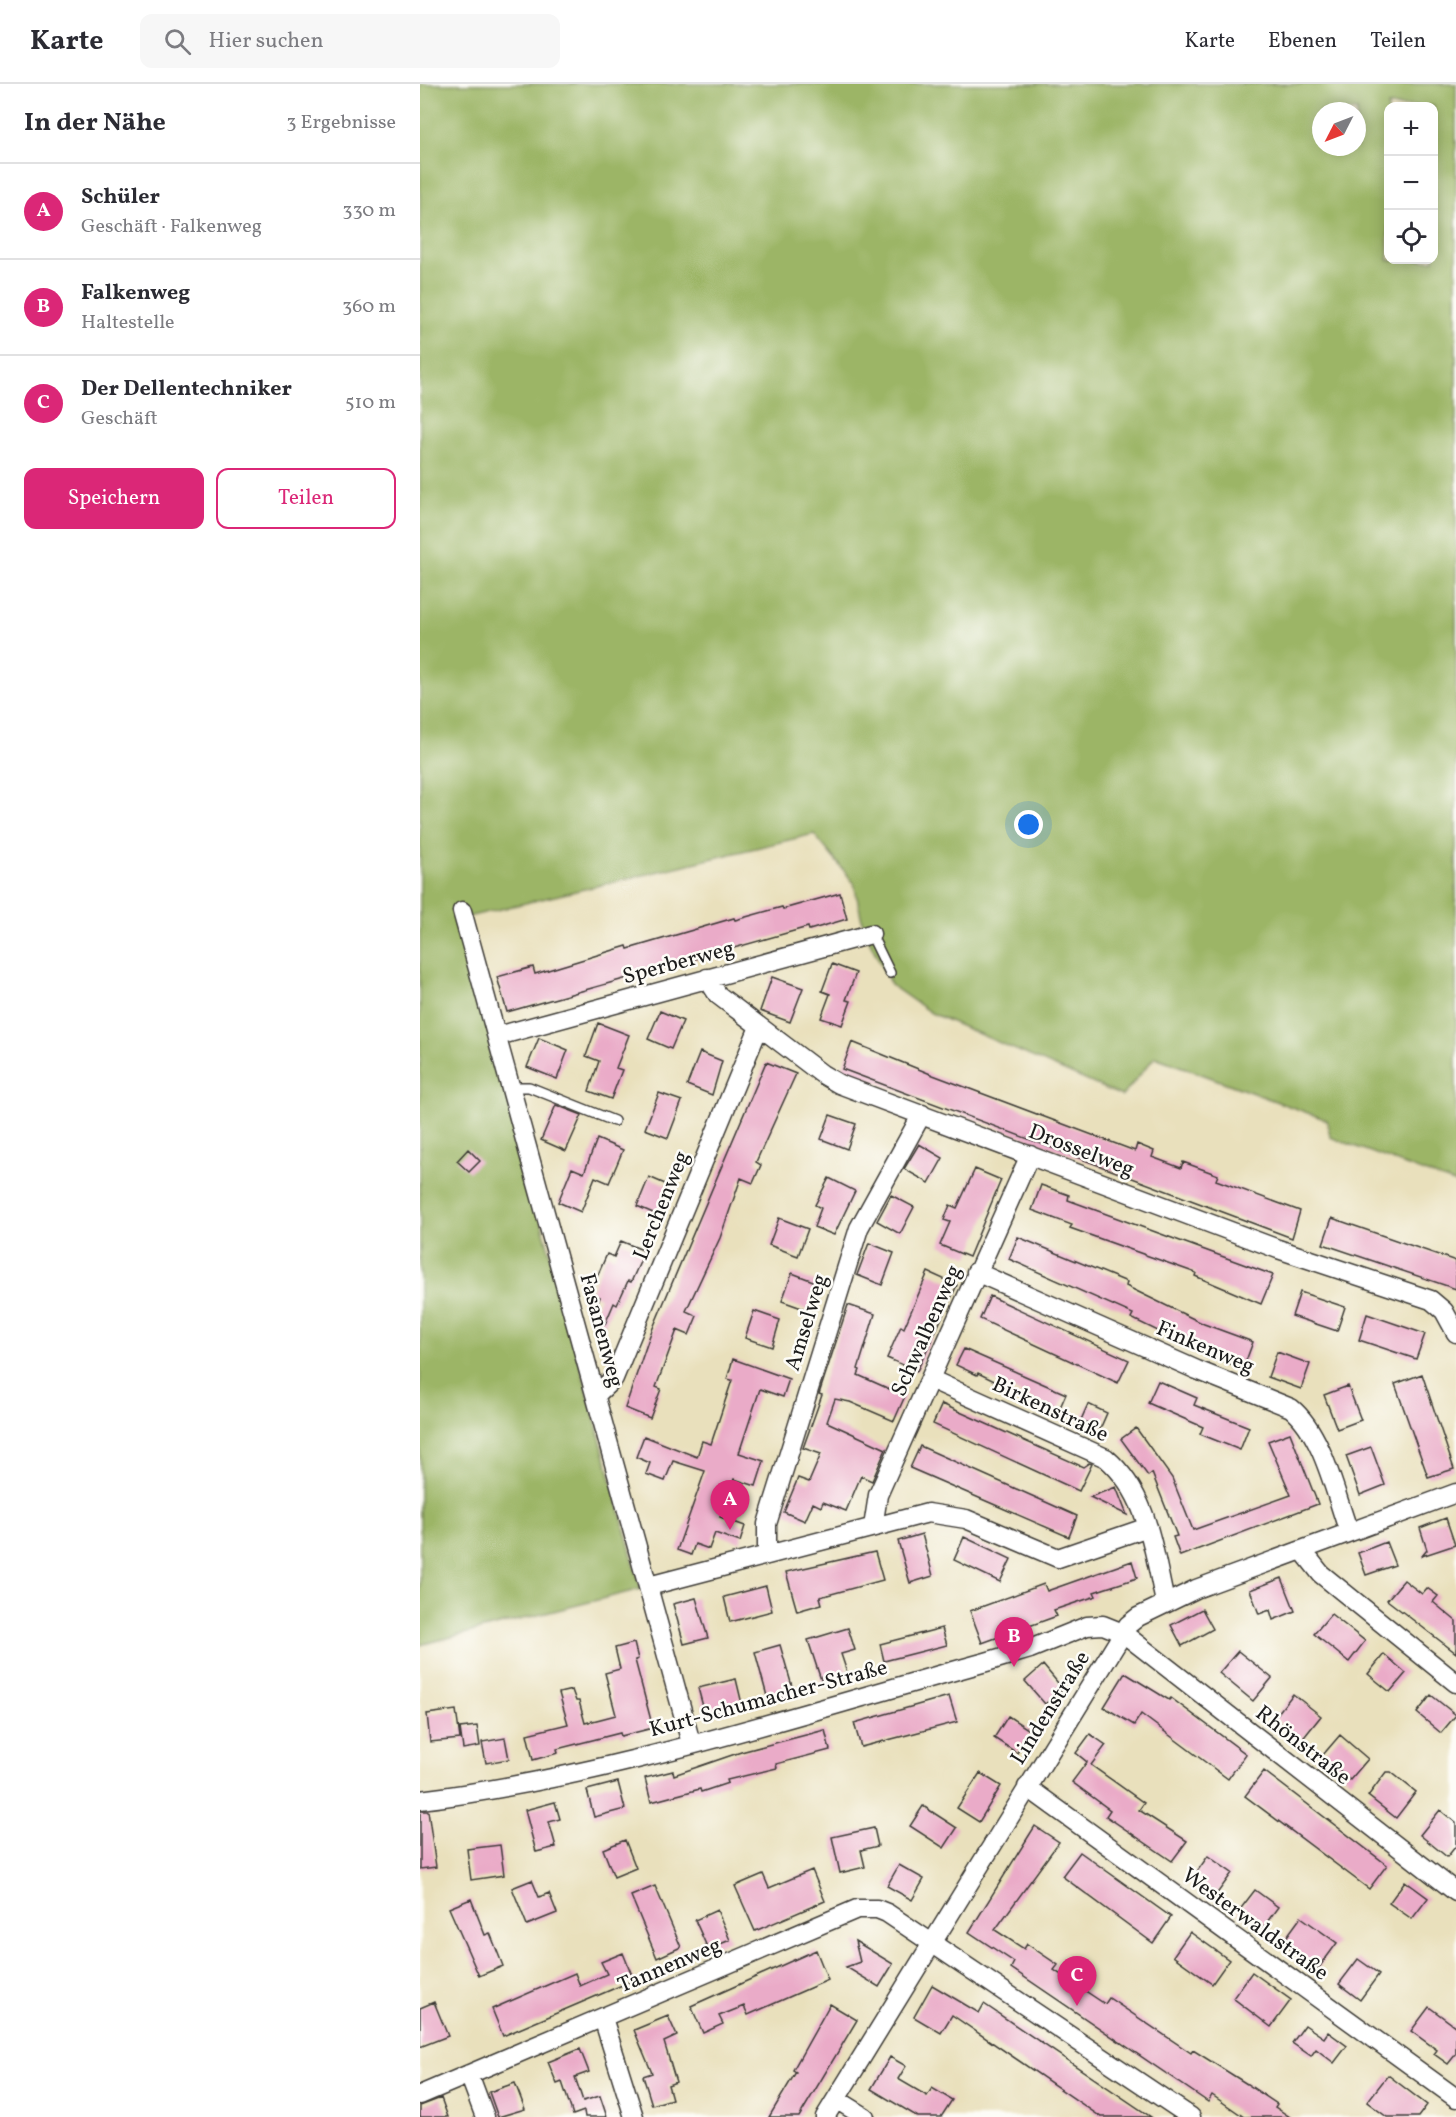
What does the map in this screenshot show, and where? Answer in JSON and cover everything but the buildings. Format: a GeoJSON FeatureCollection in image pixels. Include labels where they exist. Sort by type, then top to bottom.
{"type":"FeatureCollection","features":[{"type":"Feature","properties":{"kind":"street","name":"Fasanenweg"},"geometry":{"type":"LineString","coordinates":[[462,911],[691,1743]]}},
{"type":"Feature","properties":{"kind":"street","name":"Sperberweg"},"geometry":{"type":"LineString","coordinates":[[498,1036],[872,934]]}},
{"type":"Feature","properties":{"kind":"street","name":"Drosselweg"},"geometry":{"type":"LineString","coordinates":[[707,978],[718,995],[839,1084],[1278,1249],[1431,1300],[1444,1311],[1456,1333]]}},
{"type":"Feature","properties":{"kind":"street","name":"Lerchenweg"},"geometry":{"type":"LineString","coordinates":[[597,1395],[614,1378],[759,1027]]}},
{"type":"Feature","properties":{"kind":"street","name":"Amselweg"},"geometry":{"type":"LineString","coordinates":[[767,1555],[767,1524],[855,1239],[922,1114]]}},
{"type":"Feature","properties":{"kind":"street","name":"Schwalbenweg"},"geometry":{"type":"LineString","coordinates":[[873,1527],[878,1495],[1030,1155]]}},
{"type":"Feature","properties":{"kind":"street","name":"Finkenweg"},"geometry":{"type":"LineString","coordinates":[[976,1272],[1197,1370],[1291,1408],[1305,1421],[1314,1437],[1349,1532]]}},
{"type":"Feature","properties":{"kind":"street","name":"Birkenstraße"},"geometry":{"type":"LineString","coordinates":[[930,1379],[1106,1458],[1132,1486],[1148,1527],[1165,1602]]}},
{"type":"Feature","properties":{"kind":"street","name":"Lindenstraße"},"geometry":{"type":"LineString","coordinates":[[825,2117],[1123,1633],[1138,1617],[1165,1602],[1456,1493]]}},
{"type":"Feature","properties":{"kind":"street"},"geometry":{"type":"LineString","coordinates":[[649,1586],[928,1513],[941,1513],[966,1519],[1058,1558],[1148,1527]]}},
{"type":"Feature","properties":{"kind":"street"},"geometry":{"type":"LineString","coordinates":[[1302,1550],[1321,1574],[1456,1683]]}},
{"type":"Feature","properties":{"kind":"street","name":"Kurt-Schumacher-Straße"},"geometry":{"type":"LineString","coordinates":[[420,1800],[511,1787],[691,1743],[1030,1649],[1087,1626],[1103,1625],[1123,1633]]}},
{"type":"Feature","properties":{"kind":"street","name":"Rhönstraße"},"geometry":{"type":"LineString","coordinates":[[1123,1633],[1456,1892]]}},
{"type":"Feature","properties":{"kind":"street","name":"Westerwaldstraße"},"geometry":{"type":"LineString","coordinates":[[1027,1787],[1456,2098]]}},
{"type":"Feature","properties":{"kind":"street","name":"Tannenweg"},"geometry":{"type":"LineString","coordinates":[[420,2095],[857,1909],[876,1909],[887,1913],[1191,2117]]}},
{"type":"Feature","properties":{"kind":"street"},"geometry":{"type":"LineString","coordinates":[[603,2018],[634,2117]]}},
{"type":"Feature","properties":{"kind":"street"},"geometry":{"type":"LineString","coordinates":[[469,2074],[484,2117]]}},
{"type":"Feature","properties":{"kind":"street"},"geometry":{"type":"LineString","coordinates":[[836,2099],[865,2117]]}},
{"type":"Feature","properties":{"kind":"lane"},"geometry":{"type":"LineString","coordinates":[[872,934],[890,974]]}},
{"type":"Feature","properties":{"kind":"lane"},"geometry":{"type":"LineString","coordinates":[[512,1087],[529,1087],[614,1121]]}},
{"type":"Feature","properties":{"kind":"green space"},"geometry":{"type":"Polygon","coordinates":[[[420,84],[1456,84],[1456,1184],[1330,1137],[1327,1120],[1155,1057],[1122,1096],[931,1013],[891,985],[864,930],[854,883],[814,834],[459,919],[641,1589],[420,1645],[420,84]]]}},
{"type":"Feature","properties":{"kind":"place","name":"Schüler"},"geometry":{"type":"Point","coordinates":[730,1530]}},
{"type":"Feature","properties":{"kind":"place","name":"Falkenweg"},"geometry":{"type":"Point","coordinates":[1014,1667]}},
{"type":"Feature","properties":{"kind":"place","name":"Der Dellentechniker"},"geometry":{"type":"Point","coordinates":[1077,2006]}}]}
